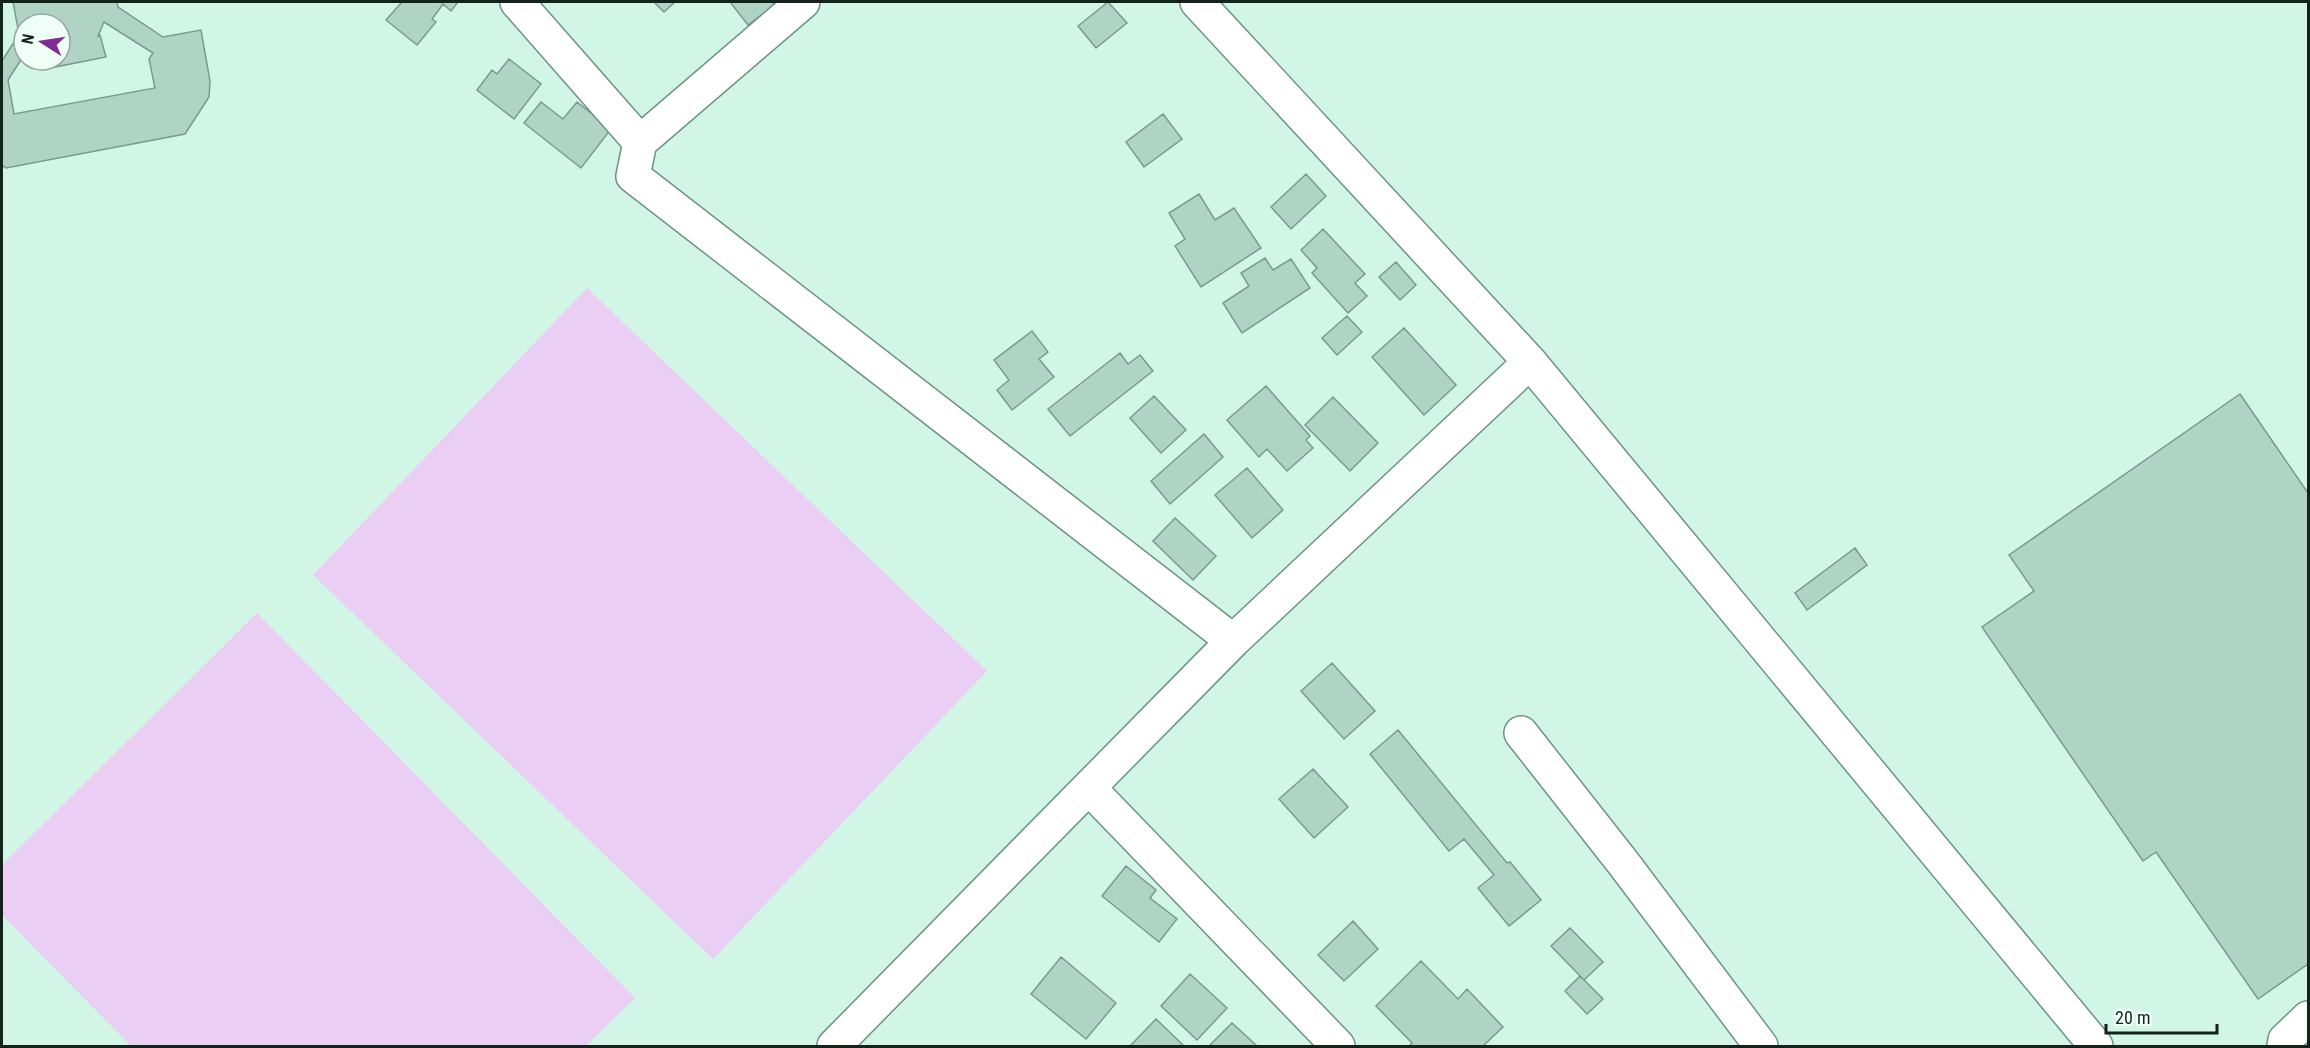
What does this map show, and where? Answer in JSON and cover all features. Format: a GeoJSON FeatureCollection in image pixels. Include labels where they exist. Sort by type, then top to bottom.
{"type":"FeatureCollection","features":[{"type":"Feature","properties":{"kind":"street"},"geometry":{"type":"LineString","coordinates":[[517,2],[640,142]]}},
{"type":"Feature","properties":{"kind":"street"},"geometry":{"type":"LineString","coordinates":[[803,2],[640,142],[633,176],[1233,641]]}},
{"type":"Feature","properties":{"kind":"street"},"geometry":{"type":"LineString","coordinates":[[1197,2],[1530,362],[2096,1047]]}},
{"type":"Feature","properties":{"kind":"street"},"geometry":{"type":"LineString","coordinates":[[834,1047],[1233,641],[1530,362]]}},
{"type":"Feature","properties":{"kind":"street"},"geometry":{"type":"LineString","coordinates":[[1521,733],[1624,864],[1761,1047]]}},
{"type":"Feature","properties":{"kind":"street"},"geometry":{"type":"LineString","coordinates":[[1089,788],[1338,1047]]}},
{"type":"Feature","properties":{"kind":"street"},"geometry":{"type":"LineString","coordinates":[[2284,1047],[2285,1040],[2308,1018]]}},
{"type":"Feature","properties":{"kind":"shaded area"},"geometry":{"type":"Polygon","coordinates":[[[587,288],[987,671],[713,959],[313,575],[587,288]]]}},
{"type":"Feature","properties":{"kind":"shaded area"},"geometry":{"type":"Polygon","coordinates":[[[257,613],[635,998],[586,1046],[131,1046],[2,915],[2,865],[257,613]]]}},
{"type":"Feature","properties":{"kind":"building"},"geometry":{"type":"Polygon","coordinates":[[[13,2],[117,2],[118,7],[163,37],[201,30],[210,81],[209,97],[185,134],[6,168],[2,165],[2,61],[12,45],[13,72],[8,80],[14,114],[155,88],[149,59],[153,53],[104,22],[98,36],[100,35],[106,57],[72,64],[72,12],[15,12],[13,2]]]}},
{"type":"Feature","properties":{"kind":"building"},"geometry":{"type":"Polygon","coordinates":[[[402,2],[458,2],[451,11],[443,4],[432,19],[436,22],[417,45],[386,20],[402,2]]]}},
{"type":"Feature","properties":{"kind":"building"},"geometry":{"type":"Polygon","coordinates":[[[654,2],[675,2],[664,12],[654,2]]]}},
{"type":"Feature","properties":{"kind":"building"},"geometry":{"type":"Polygon","coordinates":[[[730,2],[772,2],[775,5],[748,25],[730,2]]]}},
{"type":"Feature","properties":{"kind":"building"},"geometry":{"type":"Polygon","coordinates":[[[1108,2],[1127,23],[1096,48],[1078,26],[1108,2]]]}},
{"type":"Feature","properties":{"kind":"building"},"geometry":{"type":"Polygon","coordinates":[[[509,59],[541,84],[514,119],[477,90],[492,70],[497,74],[509,59]]]}},
{"type":"Feature","properties":{"kind":"building"},"geometry":{"type":"Polygon","coordinates":[[[541,102],[563,119],[577,102],[611,129],[581,168],[524,123],[541,102]]]}},
{"type":"Feature","properties":{"kind":"building"},"geometry":{"type":"Polygon","coordinates":[[[1163,114],[1182,139],[1144,167],[1126,142],[1163,114]]]}},
{"type":"Feature","properties":{"kind":"building"},"geometry":{"type":"Polygon","coordinates":[[[1306,174],[1326,196],[1291,229],[1271,207],[1306,174]]]}},
{"type":"Feature","properties":{"kind":"building"},"geometry":{"type":"Polygon","coordinates":[[[1199,194],[1215,220],[1234,208],[1261,248],[1201,287],[1175,246],[1185,239],[1169,213],[1199,194]]]}},
{"type":"Feature","properties":{"kind":"building"},"geometry":{"type":"Polygon","coordinates":[[[1323,229],[1365,274],[1355,283],[1367,296],[1348,313],[1312,273],[1317,268],[1301,250],[1323,229]]]}},
{"type":"Feature","properties":{"kind":"building"},"geometry":{"type":"Polygon","coordinates":[[[1265,258],[1273,270],[1291,259],[1310,288],[1242,333],[1223,303],[1249,286],[1241,273],[1265,258]]]}},
{"type":"Feature","properties":{"kind":"building"},"geometry":{"type":"Polygon","coordinates":[[[1396,262],[1416,285],[1400,300],[1379,277],[1396,262]]]}},
{"type":"Feature","properties":{"kind":"building"},"geometry":{"type":"Polygon","coordinates":[[[1347,316],[1362,332],[1337,355],[1322,338],[1347,316]]]}},
{"type":"Feature","properties":{"kind":"building"},"geometry":{"type":"Polygon","coordinates":[[[1404,328],[1456,385],[1424,415],[1372,357],[1404,328]]]}},
{"type":"Feature","properties":{"kind":"building"},"geometry":{"type":"Polygon","coordinates":[[[1032,331],[1048,352],[1039,359],[1054,377],[1012,410],[997,390],[1009,380],[994,360],[1032,331]]]}},
{"type":"Feature","properties":{"kind":"building"},"geometry":{"type":"Polygon","coordinates":[[[1120,353],[1128,364],[1140,355],[1153,371],[1070,436],[1048,409],[1120,353]]]}},
{"type":"Feature","properties":{"kind":"building"},"geometry":{"type":"Polygon","coordinates":[[[1266,386],[1310,436],[1306,440],[1313,448],[1287,471],[1267,449],[1259,457],[1227,420],[1266,386]]]}},
{"type":"Feature","properties":{"kind":"building"},"geometry":{"type":"Polygon","coordinates":[[[2240,394],[2308,493],[2308,964],[2258,999],[2156,852],[2143,861],[1982,627],[2034,591],[2009,555],[2240,394]]]}},
{"type":"Feature","properties":{"kind":"building"},"geometry":{"type":"Polygon","coordinates":[[[1154,396],[1186,430],[1161,453],[1130,418],[1154,396]]]}},
{"type":"Feature","properties":{"kind":"building"},"geometry":{"type":"Polygon","coordinates":[[[1333,397],[1378,443],[1350,471],[1305,425],[1333,397]]]}},
{"type":"Feature","properties":{"kind":"building"},"geometry":{"type":"Polygon","coordinates":[[[1204,434],[1223,457],[1170,504],[1151,481],[1204,434]]]}},
{"type":"Feature","properties":{"kind":"building"},"geometry":{"type":"Polygon","coordinates":[[[1247,468],[1283,510],[1252,538],[1215,495],[1247,468]]]}},
{"type":"Feature","properties":{"kind":"building"},"geometry":{"type":"Polygon","coordinates":[[[1175,518],[1216,556],[1193,580],[1153,541],[1175,518]]]}},
{"type":"Feature","properties":{"kind":"building"},"geometry":{"type":"Polygon","coordinates":[[[1855,548],[1867,565],[1807,610],[1795,593],[1855,548]]]}},
{"type":"Feature","properties":{"kind":"building"},"geometry":{"type":"Polygon","coordinates":[[[1332,663],[1375,711],[1344,739],[1301,691],[1332,663]]]}},
{"type":"Feature","properties":{"kind":"building"},"geometry":{"type":"Polygon","coordinates":[[[1398,730],[1507,863],[1510,862],[1541,900],[1509,926],[1478,888],[1494,875],[1464,839],[1449,851],[1370,754],[1398,730]]]}},
{"type":"Feature","properties":{"kind":"building"},"geometry":{"type":"Polygon","coordinates":[[[1313,769],[1348,807],[1314,838],[1279,799],[1313,769]]]}},
{"type":"Feature","properties":{"kind":"building"},"geometry":{"type":"Polygon","coordinates":[[[1126,866],[1156,890],[1150,898],[1177,919],[1159,942],[1102,896],[1126,866]]]}},
{"type":"Feature","properties":{"kind":"building"},"geometry":{"type":"Polygon","coordinates":[[[1353,921],[1378,949],[1344,981],[1318,955],[1353,921]]]}},
{"type":"Feature","properties":{"kind":"building"},"geometry":{"type":"Polygon","coordinates":[[[1570,928],[1603,962],[1584,980],[1551,946],[1570,928]]]}},
{"type":"Feature","properties":{"kind":"building"},"geometry":{"type":"Polygon","coordinates":[[[1061,957],[1116,1003],[1086,1039],[1031,994],[1061,957]]]}},
{"type":"Feature","properties":{"kind":"building"},"geometry":{"type":"Polygon","coordinates":[[[1421,961],[1458,999],[1467,989],[1503,1027],[1483,1046],[1409,1046],[1412,1043],[1376,1006],[1421,961]]]}},
{"type":"Feature","properties":{"kind":"building"},"geometry":{"type":"Polygon","coordinates":[[[1190,974],[1227,1008],[1197,1040],[1161,1006],[1190,974]]]}},
{"type":"Feature","properties":{"kind":"building"},"geometry":{"type":"Polygon","coordinates":[[[1580,976],[1603,999],[1587,1014],[1565,991],[1580,976]]]}},
{"type":"Feature","properties":{"kind":"building"},"geometry":{"type":"Polygon","coordinates":[[[1156,1019],[1184,1046],[1130,1046],[1156,1019]]]}},
{"type":"Feature","properties":{"kind":"building"},"geometry":{"type":"Polygon","coordinates":[[[1232,1023],[1257,1046],[1209,1046],[1232,1023]]]}}]}
